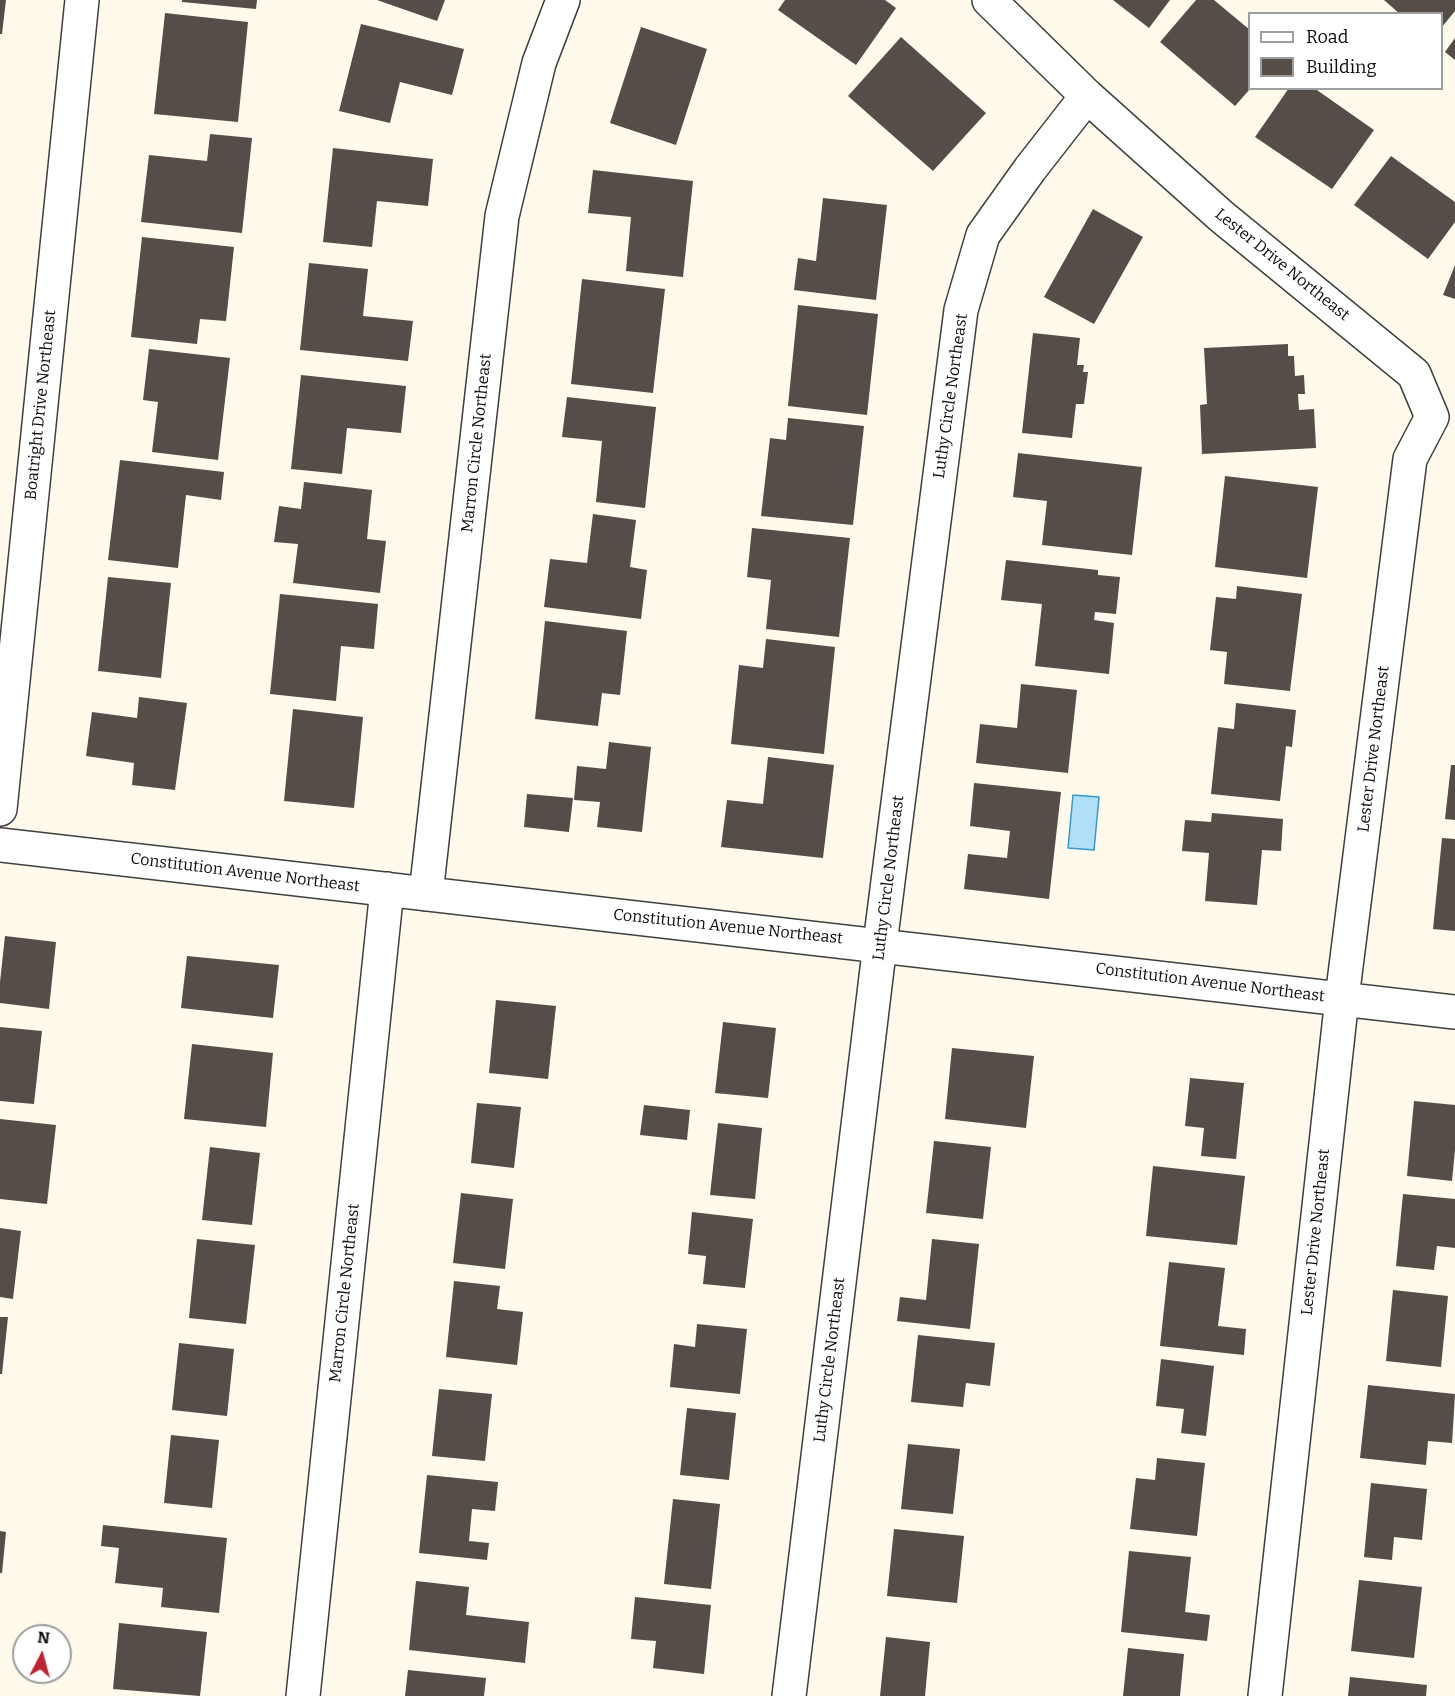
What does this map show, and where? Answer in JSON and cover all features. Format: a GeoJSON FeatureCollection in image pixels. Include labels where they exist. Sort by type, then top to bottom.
{"type":"FeatureCollection","features":[{"type":"Feature","properties":{"kind":"street","name":"Boatright Drive Northeast"},"geometry":{"type":"LineString","coordinates":[[0,809],[82,0]]}},
{"type":"Feature","properties":{"kind":"street","name":"Marron Circle Northeast"},"geometry":{"type":"LineString","coordinates":[[426,894],[502,216],[539,63],[563,0]]}},
{"type":"Feature","properties":{"kind":"street","name":"Lester Drive Northeast"},"geometry":{"type":"LineString","coordinates":[[989,0],[1087,96],[1221,216],[1414,374],[1432,417],[1410,459],[1342,998],[1265,1696]]}},
{"type":"Feature","properties":{"kind":"street","name":"Luthy Circle Northeast"},"geometry":{"type":"LineString","coordinates":[[789,1696],[880,944],[961,310],[983,235],[1030,169],[1087,96]]}},
{"type":"Feature","properties":{"kind":"street","name":"Constitution Avenue Northeast"},"geometry":{"type":"LineString","coordinates":[[0,845],[880,944],[1455,1012]]}},
{"type":"Feature","properties":{"kind":"street","name":"Marron Circle Northeast"},"geometry":{"type":"LineString","coordinates":[[303,1696],[387,889]]}},
{"type":"Feature","properties":{"kind":"water"},"geometry":{"type":"Polygon","coordinates":[[[1073,795],[1099,797],[1094,850],[1068,848],[1073,795]]]}},
{"type":"Feature","properties":{"kind":"building"},"geometry":{"type":"Polygon","coordinates":[[[0,0],[6,0],[2,34],[0,34],[0,0]]]}},
{"type":"Feature","properties":{"kind":"building"},"geometry":{"type":"Polygon","coordinates":[[[182,0],[257,0],[256,9],[182,2],[182,0]]]}},
{"type":"Feature","properties":{"kind":"building"},"geometry":{"type":"Polygon","coordinates":[[[377,0],[445,0],[437,21],[377,0]]]}},
{"type":"Feature","properties":{"kind":"building"},"geometry":{"type":"Polygon","coordinates":[[[785,0],[885,0],[896,8],[856,65],[778,10],[785,0]]]}},
{"type":"Feature","properties":{"kind":"building"},"geometry":{"type":"Polygon","coordinates":[[[1113,0],[1170,0],[1149,28],[1113,0]]]}},
{"type":"Feature","properties":{"kind":"building"},"geometry":{"type":"Polygon","coordinates":[[[1196,0],[1214,0],[1248,28],[1249,90],[1235,106],[1160,42],[1196,0]]]}},
{"type":"Feature","properties":{"kind":"building"},"geometry":{"type":"Polygon","coordinates":[[[1384,0],[1455,0],[1455,11],[1443,26],[1443,12],[1398,12],[1384,0]]]}},
{"type":"Feature","properties":{"kind":"building"},"geometry":{"type":"Polygon","coordinates":[[[165,13],[248,22],[238,122],[154,114],[165,13]]]}},
{"type":"Feature","properties":{"kind":"building"},"geometry":{"type":"Polygon","coordinates":[[[361,24],[464,49],[452,95],[400,82],[390,123],[339,111],[361,24]]]}},
{"type":"Feature","properties":{"kind":"building"},"geometry":{"type":"Polygon","coordinates":[[[641,27],[707,49],[676,145],[610,123],[641,27]]]}},
{"type":"Feature","properties":{"kind":"building"},"geometry":{"type":"Polygon","coordinates":[[[901,37],[986,113],[933,171],[848,96],[901,37]]]}},
{"type":"Feature","properties":{"kind":"building"},"geometry":{"type":"Polygon","coordinates":[[[1455,38],[1455,60],[1445,52],[1455,38]]]}},
{"type":"Feature","properties":{"kind":"building"},"geometry":{"type":"Polygon","coordinates":[[[1288,90],[1317,90],[1374,130],[1332,189],[1255,137],[1288,90]]]}},
{"type":"Feature","properties":{"kind":"building"},"geometry":{"type":"Polygon","coordinates":[[[210,134],[252,138],[242,233],[141,222],[149,155],[207,161],[210,134]]]}},
{"type":"Feature","properties":{"kind":"building"},"geometry":{"type":"Polygon","coordinates":[[[333,148],[433,159],[428,206],[377,201],[372,247],[323,242],[333,148]]]}},
{"type":"Feature","properties":{"kind":"building"},"geometry":{"type":"Polygon","coordinates":[[[1391,156],[1455,202],[1455,222],[1428,259],[1354,205],[1391,156]]]}},
{"type":"Feature","properties":{"kind":"building"},"geometry":{"type":"Polygon","coordinates":[[[593,170],[693,181],[683,277],[626,271],[631,217],[588,213],[593,170]]]}},
{"type":"Feature","properties":{"kind":"building"},"geometry":{"type":"Polygon","coordinates":[[[823,198],[887,205],[876,300],[794,290],[798,258],[816,261],[823,198]]]}},
{"type":"Feature","properties":{"kind":"building"},"geometry":{"type":"Polygon","coordinates":[[[1093,209],[1143,237],[1094,324],[1044,297],[1093,209]]]}},
{"type":"Feature","properties":{"kind":"building"},"geometry":{"type":"Polygon","coordinates":[[[142,237],[234,247],[226,321],[200,319],[197,344],[131,337],[142,237]]]}},
{"type":"Feature","properties":{"kind":"building"},"geometry":{"type":"Polygon","coordinates":[[[309,263],[368,269],[363,316],[413,321],[408,361],[300,350],[309,263]]]}},
{"type":"Feature","properties":{"kind":"building"},"geometry":{"type":"Polygon","coordinates":[[[1455,265],[1455,299],[1443,295],[1455,265]]]}},
{"type":"Feature","properties":{"kind":"building"},"geometry":{"type":"Polygon","coordinates":[[[582,279],[665,289],[653,393],[571,384],[582,279]]]}},
{"type":"Feature","properties":{"kind":"building"},"geometry":{"type":"Polygon","coordinates":[[[798,305],[878,314],[867,415],[788,406],[798,305]]]}},
{"type":"Feature","properties":{"kind":"building"},"geometry":{"type":"Polygon","coordinates":[[[1033,333],[1080,338],[1077,365],[1084,365],[1083,372],[1088,372],[1084,404],[1076,404],[1072,438],[1022,433],[1033,333]]]}},
{"type":"Feature","properties":{"kind":"building"},"geometry":{"type":"Polygon","coordinates":[[[1288,344],[1288,356],[1294,356],[1295,376],[1304,375],[1305,394],[1298,394],[1299,410],[1314,409],[1316,448],[1202,454],[1200,405],[1207,404],[1204,348],[1288,344]]]}},
{"type":"Feature","properties":{"kind":"building"},"geometry":{"type":"Polygon","coordinates":[[[149,349],[230,358],[218,460],[152,452],[158,402],[143,400],[149,349]]]}},
{"type":"Feature","properties":{"kind":"building"},"geometry":{"type":"Polygon","coordinates":[[[301,375],[406,386],[401,433],[347,428],[342,474],[291,469],[301,375]]]}},
{"type":"Feature","properties":{"kind":"building"},"geometry":{"type":"Polygon","coordinates":[[[567,397],[656,407],[645,508],[596,502],[602,441],[562,437],[567,397]]]}},
{"type":"Feature","properties":{"kind":"building"},"geometry":{"type":"Polygon","coordinates":[[[788,418],[864,426],[853,525],[761,516],[770,438],[786,440],[788,418]]]}},
{"type":"Feature","properties":{"kind":"building"},"geometry":{"type":"Polygon","coordinates":[[[1018,453],[1142,467],[1132,555],[1042,545],[1047,501],[1013,497],[1018,453]]]}},
{"type":"Feature","properties":{"kind":"building"},"geometry":{"type":"Polygon","coordinates":[[[120,460],[224,472],[221,500],[186,495],[178,568],[108,560],[120,460]]]}},
{"type":"Feature","properties":{"kind":"building"},"geometry":{"type":"Polygon","coordinates":[[[1225,476],[1318,487],[1307,578],[1215,567],[1225,476]]]}},
{"type":"Feature","properties":{"kind":"building"},"geometry":{"type":"Polygon","coordinates":[[[304,482],[372,490],[367,539],[386,541],[380,593],[293,583],[298,544],[274,542],[279,506],[301,509],[304,482]]]}},
{"type":"Feature","properties":{"kind":"building"},"geometry":{"type":"Polygon","coordinates":[[[593,514],[636,520],[630,567],[647,570],[641,619],[544,607],[550,559],[587,563],[593,514]]]}},
{"type":"Feature","properties":{"kind":"building"},"geometry":{"type":"Polygon","coordinates":[[[752,528],[850,538],[839,637],[766,629],[771,580],[747,577],[752,528]]]}},
{"type":"Feature","properties":{"kind":"building"},"geometry":{"type":"Polygon","coordinates":[[[1006,560],[1098,570],[1098,575],[1120,577],[1116,614],[1095,612],[1094,620],[1114,623],[1109,674],[1035,666],[1042,604],[1001,600],[1006,560]]]}},
{"type":"Feature","properties":{"kind":"building"},"geometry":{"type":"Polygon","coordinates":[[[108,577],[171,583],[161,678],[98,671],[108,577]]]}},
{"type":"Feature","properties":{"kind":"building"},"geometry":{"type":"Polygon","coordinates":[[[1237,586],[1302,594],[1290,691],[1224,684],[1227,652],[1210,650],[1216,597],[1236,599],[1237,586]]]}},
{"type":"Feature","properties":{"kind":"building"},"geometry":{"type":"Polygon","coordinates":[[[280,594],[378,604],[374,649],[341,646],[336,701],[270,694],[280,594]]]}},
{"type":"Feature","properties":{"kind":"building"},"geometry":{"type":"Polygon","coordinates":[[[545,621],[627,631],[620,695],[602,693],[598,726],[535,719],[545,621]]]}},
{"type":"Feature","properties":{"kind":"building"},"geometry":{"type":"Polygon","coordinates":[[[766,639],[835,647],[824,754],[731,744],[739,665],[763,668],[766,639]]]}},
{"type":"Feature","properties":{"kind":"building"},"geometry":{"type":"Polygon","coordinates":[[[1021,684],[1077,690],[1068,773],[976,763],[980,724],[1017,728],[1021,684]]]}},
{"type":"Feature","properties":{"kind":"building"},"geometry":{"type":"Polygon","coordinates":[[[139,697],[187,703],[175,790],[132,785],[134,763],[86,756],[92,712],[137,718],[139,697]]]}},
{"type":"Feature","properties":{"kind":"building"},"geometry":{"type":"Polygon","coordinates":[[[1236,703],[1296,710],[1292,747],[1286,746],[1280,801],[1211,794],[1218,727],[1234,729],[1236,703]]]}},
{"type":"Feature","properties":{"kind":"building"},"geometry":{"type":"Polygon","coordinates":[[[293,709],[363,717],[354,808],[284,801],[293,709]]]}},
{"type":"Feature","properties":{"kind":"building"},"geometry":{"type":"Polygon","coordinates":[[[609,742],[651,747],[642,832],[597,827],[600,802],[574,800],[577,766],[606,769],[609,742]]]}},
{"type":"Feature","properties":{"kind":"building"},"geometry":{"type":"Polygon","coordinates":[[[768,757],[834,765],[823,858],[721,847],[727,800],[763,804],[768,757]]]}},
{"type":"Feature","properties":{"kind":"building"},"geometry":{"type":"Polygon","coordinates":[[[1451,765],[1455,765],[1455,820],[1445,819],[1451,765]]]}},
{"type":"Feature","properties":{"kind":"building"},"geometry":{"type":"Polygon","coordinates":[[[974,783],[1061,792],[1049,899],[964,889],[968,854],[1007,858],[1010,831],[970,826],[974,783]]]}},
{"type":"Feature","properties":{"kind":"building"},"geometry":{"type":"Polygon","coordinates":[[[527,794],[573,798],[569,832],[524,827],[527,794]]]}},
{"type":"Feature","properties":{"kind":"building"},"geometry":{"type":"Polygon","coordinates":[[[1212,813],[1283,819],[1281,851],[1262,850],[1257,905],[1205,901],[1209,853],[1182,851],[1185,820],[1211,822],[1212,813]]]}},
{"type":"Feature","properties":{"kind":"building"},"geometry":{"type":"Polygon","coordinates":[[[1442,838],[1455,839],[1455,931],[1433,929],[1442,838]]]}},
{"type":"Feature","properties":{"kind":"building"},"geometry":{"type":"Polygon","coordinates":[[[5,936],[56,942],[49,1009],[0,1003],[5,936]]]}},
{"type":"Feature","properties":{"kind":"building"},"geometry":{"type":"Polygon","coordinates":[[[187,956],[279,965],[273,1018],[181,1008],[187,956]]]}},
{"type":"Feature","properties":{"kind":"building"},"geometry":{"type":"Polygon","coordinates":[[[496,1000],[556,1006],[548,1079],[489,1073],[496,1000]]]}},
{"type":"Feature","properties":{"kind":"building"},"geometry":{"type":"Polygon","coordinates":[[[723,1022],[776,1028],[768,1098],[715,1093],[723,1022]]]}},
{"type":"Feature","properties":{"kind":"building"},"geometry":{"type":"Polygon","coordinates":[[[0,1027],[42,1031],[34,1104],[0,1101],[0,1027]]]}},
{"type":"Feature","properties":{"kind":"building"},"geometry":{"type":"Polygon","coordinates":[[[192,1044],[273,1053],[266,1127],[184,1119],[192,1044]]]}},
{"type":"Feature","properties":{"kind":"building"},"geometry":{"type":"Polygon","coordinates":[[[952,1048],[1034,1056],[1026,1128],[945,1119],[952,1048]]]}},
{"type":"Feature","properties":{"kind":"building"},"geometry":{"type":"Polygon","coordinates":[[[1190,1078],[1244,1083],[1236,1159],[1201,1156],[1204,1128],[1185,1126],[1190,1078]]]}},
{"type":"Feature","properties":{"kind":"building"},"geometry":{"type":"Polygon","coordinates":[[[1414,1101],[1455,1105],[1452,1181],[1407,1176],[1414,1101]]]}},
{"type":"Feature","properties":{"kind":"building"},"geometry":{"type":"Polygon","coordinates":[[[477,1103],[521,1107],[514,1168],[471,1163],[477,1103]]]}},
{"type":"Feature","properties":{"kind":"building"},"geometry":{"type":"Polygon","coordinates":[[[644,1105],[690,1110],[687,1140],[640,1135],[644,1105]]]}},
{"type":"Feature","properties":{"kind":"building"},"geometry":{"type":"Polygon","coordinates":[[[0,1119],[56,1125],[47,1204],[0,1199],[0,1119]]]}},
{"type":"Feature","properties":{"kind":"building"},"geometry":{"type":"Polygon","coordinates":[[[718,1123],[762,1128],[755,1199],[710,1195],[718,1123]]]}},
{"type":"Feature","properties":{"kind":"building"},"geometry":{"type":"Polygon","coordinates":[[[934,1141],[991,1147],[983,1219],[926,1213],[934,1141]]]}},
{"type":"Feature","properties":{"kind":"building"},"geometry":{"type":"Polygon","coordinates":[[[210,1147],[260,1153],[252,1225],[202,1220],[210,1147]]]}},
{"type":"Feature","properties":{"kind":"building"},"geometry":{"type":"Polygon","coordinates":[[[1153,1166],[1245,1176],[1237,1245],[1146,1236],[1153,1166]]]}},
{"type":"Feature","properties":{"kind":"building"},"geometry":{"type":"Polygon","coordinates":[[[461,1193],[513,1199],[505,1269],[453,1263],[461,1193]]]}},
{"type":"Feature","properties":{"kind":"building"},"geometry":{"type":"Polygon","coordinates":[[[1403,1194],[1455,1199],[1455,1248],[1437,1246],[1434,1270],[1396,1266],[1403,1194]]]}},
{"type":"Feature","properties":{"kind":"building"},"geometry":{"type":"Polygon","coordinates":[[[692,1212],[753,1219],[745,1288],[703,1284],[706,1256],[688,1254],[692,1212]]]}},
{"type":"Feature","properties":{"kind":"building"},"geometry":{"type":"Polygon","coordinates":[[[0,1228],[21,1231],[13,1299],[0,1297],[0,1228]]]}},
{"type":"Feature","properties":{"kind":"building"},"geometry":{"type":"Polygon","coordinates":[[[197,1239],[255,1245],[246,1324],[189,1318],[197,1239]]]}},
{"type":"Feature","properties":{"kind":"building"},"geometry":{"type":"Polygon","coordinates":[[[932,1239],[979,1244],[970,1329],[897,1321],[900,1297],[926,1300],[932,1239]]]}},
{"type":"Feature","properties":{"kind":"building"},"geometry":{"type":"Polygon","coordinates":[[[1169,1262],[1225,1268],[1218,1326],[1246,1329],[1244,1355],[1160,1346],[1169,1262]]]}},
{"type":"Feature","properties":{"kind":"building"},"geometry":{"type":"Polygon","coordinates":[[[454,1281],[500,1286],[497,1309],[523,1312],[517,1365],[446,1357],[454,1281]]]}},
{"type":"Feature","properties":{"kind":"building"},"geometry":{"type":"Polygon","coordinates":[[[1393,1290],[1448,1296],[1441,1367],[1386,1361],[1393,1290]]]}},
{"type":"Feature","properties":{"kind":"building"},"geometry":{"type":"Polygon","coordinates":[[[0,1317],[8,1317],[2,1374],[0,1374],[0,1317]]]}},
{"type":"Feature","properties":{"kind":"building"},"geometry":{"type":"Polygon","coordinates":[[[697,1324],[747,1329],[740,1394],[670,1387],[674,1344],[695,1347],[697,1324]]]}},
{"type":"Feature","properties":{"kind":"building"},"geometry":{"type":"Polygon","coordinates":[[[918,1335],[995,1343],[990,1386],[966,1383],[963,1407],[911,1402],[918,1335]]]}},
{"type":"Feature","properties":{"kind":"building"},"geometry":{"type":"Polygon","coordinates":[[[179,1343],[234,1349],[227,1416],[172,1410],[179,1343]]]}},
{"type":"Feature","properties":{"kind":"building"},"geometry":{"type":"Polygon","coordinates":[[[1161,1359],[1214,1366],[1206,1436],[1181,1433],[1184,1409],[1156,1406],[1161,1359]]]}},
{"type":"Feature","properties":{"kind":"building"},"geometry":{"type":"Polygon","coordinates":[[[1368,1385],[1455,1394],[1452,1443],[1428,1441],[1426,1465],[1360,1458],[1368,1385]]]}},
{"type":"Feature","properties":{"kind":"building"},"geometry":{"type":"Polygon","coordinates":[[[439,1389],[492,1394],[485,1461],[432,1456],[439,1389]]]}},
{"type":"Feature","properties":{"kind":"building"},"geometry":{"type":"Polygon","coordinates":[[[687,1408],[736,1413],[729,1480],[680,1475],[687,1408]]]}},
{"type":"Feature","properties":{"kind":"building"},"geometry":{"type":"Polygon","coordinates":[[[171,1435],[219,1440],[212,1508],[164,1503],[171,1435]]]}},
{"type":"Feature","properties":{"kind":"building"},"geometry":{"type":"Polygon","coordinates":[[[908,1444],[960,1449],[953,1514],[901,1509],[908,1444]]]}},
{"type":"Feature","properties":{"kind":"building"},"geometry":{"type":"Polygon","coordinates":[[[1157,1458],[1205,1463],[1197,1536],[1130,1529],[1136,1478],[1155,1480],[1157,1458]]]}},
{"type":"Feature","properties":{"kind":"building"},"geometry":{"type":"Polygon","coordinates":[[[427,1475],[498,1482],[495,1511],[472,1509],[469,1541],[489,1543],[487,1560],[419,1553],[427,1475]]]}},
{"type":"Feature","properties":{"kind":"building"},"geometry":{"type":"Polygon","coordinates":[[[1371,1483],[1427,1489],[1422,1540],[1394,1537],[1392,1560],[1364,1557],[1371,1483]]]}},
{"type":"Feature","properties":{"kind":"building"},"geometry":{"type":"Polygon","coordinates":[[[673,1499],[720,1504],[711,1589],[664,1584],[673,1499]]]}},
{"type":"Feature","properties":{"kind":"building"},"geometry":{"type":"Polygon","coordinates":[[[103,1525],[227,1538],[219,1613],[161,1607],[163,1588],[115,1583],[119,1548],[101,1546],[103,1525]]]}},
{"type":"Feature","properties":{"kind":"building"},"geometry":{"type":"Polygon","coordinates":[[[894,1529],[964,1536],[957,1603],[887,1596],[894,1529]]]}},
{"type":"Feature","properties":{"kind":"building"},"geometry":{"type":"Polygon","coordinates":[[[0,1531],[6,1532],[2,1573],[0,1573],[0,1531]]]}},
{"type":"Feature","properties":{"kind":"building"},"geometry":{"type":"Polygon","coordinates":[[[1129,1551],[1191,1557],[1185,1612],[1210,1615],[1207,1641],[1121,1632],[1129,1551]]]}},
{"type":"Feature","properties":{"kind":"building"},"geometry":{"type":"Polygon","coordinates":[[[1359,1580],[1422,1587],[1414,1658],[1351,1651],[1359,1580]]]}},
{"type":"Feature","properties":{"kind":"building"},"geometry":{"type":"Polygon","coordinates":[[[416,1581],[469,1587],[466,1615],[529,1622],[525,1663],[409,1650],[416,1581]]]}},
{"type":"Feature","properties":{"kind":"building"},"geometry":{"type":"Polygon","coordinates":[[[635,1597],[711,1605],[704,1674],[653,1668],[656,1641],[631,1639],[635,1597]]]}},
{"type":"Feature","properties":{"kind":"building"},"geometry":{"type":"Polygon","coordinates":[[[119,1623],[207,1632],[200,1696],[113,1689],[119,1623]]]}},
{"type":"Feature","properties":{"kind":"building"},"geometry":{"type":"Polygon","coordinates":[[[886,1637],[930,1642],[925,1696],[880,1696],[886,1637]]]}},
{"type":"Feature","properties":{"kind":"building"},"geometry":{"type":"Polygon","coordinates":[[[1128,1648],[1184,1654],[1180,1696],[1123,1696],[1128,1648]]]}},
{"type":"Feature","properties":{"kind":"building"},"geometry":{"type":"Polygon","coordinates":[[[408,1670],[486,1678],[484,1696],[405,1696],[408,1670]]]}},
{"type":"Feature","properties":{"kind":"building"},"geometry":{"type":"Polygon","coordinates":[[[1350,1677],[1427,1685],[1426,1696],[1348,1696],[1350,1677]]]}}]}
